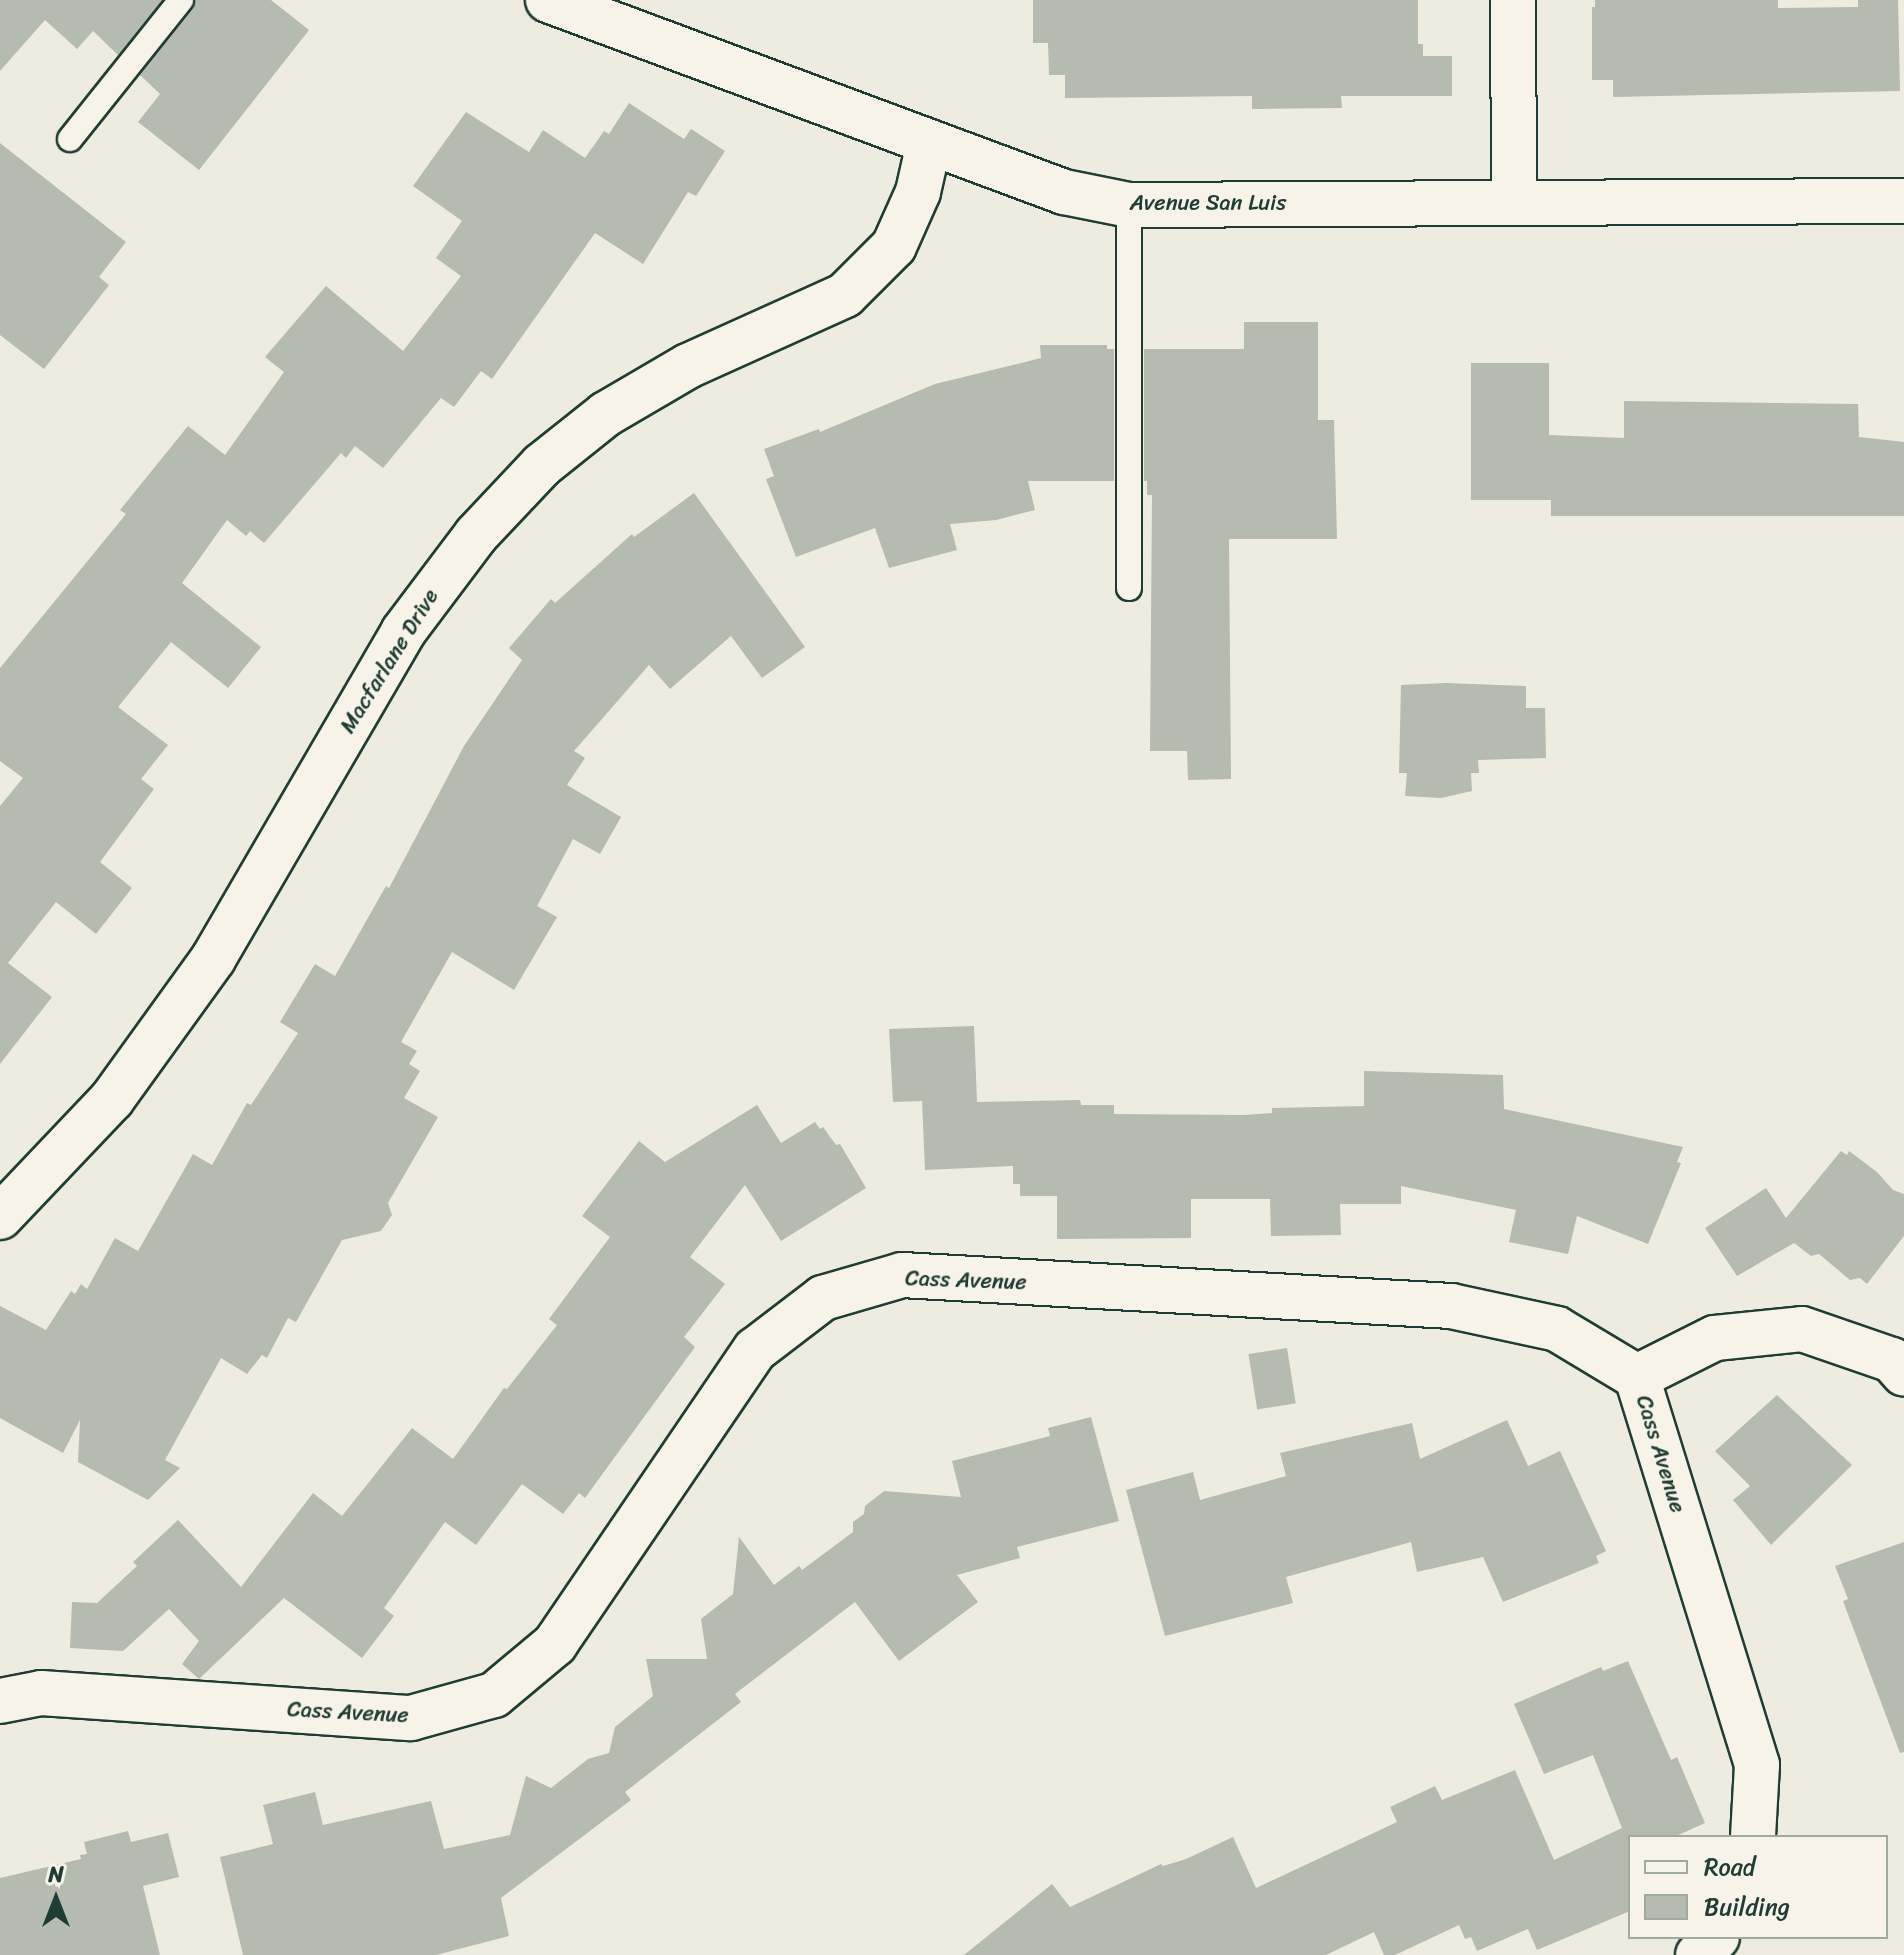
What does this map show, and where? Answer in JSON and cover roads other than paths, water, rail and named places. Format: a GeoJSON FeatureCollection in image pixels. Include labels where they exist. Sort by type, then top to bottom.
{"type":"FeatureCollection","features":[{"type":"Feature","properties":{"kind":"street","name":"Avenue San Luis"},"geometry":{"type":"LineString","coordinates":[[548,0],[1064,192],[1129,205],[1904,201]]}},
{"type":"Feature","properties":{"kind":"street"},"geometry":{"type":"LineString","coordinates":[[1513,0],[1514,203]]}},
{"type":"Feature","properties":{"kind":"street","name":"Macfarlane Drive"},"geometry":{"type":"LineString","coordinates":[[0,1217],[112,1099],[213,959],[403,632],[476,535],[542,465],[606,414],[688,366],[845,295],[894,246],[918,192],[929,143]]}},
{"type":"Feature","properties":{"kind":"street","name":"Cass Avenue"},"geometry":{"type":"LineString","coordinates":[[0,1701],[41,1693],[411,1718],[494,1695],[555,1644],[755,1350],[823,1298],[902,1275],[1451,1306],[1557,1329],[1637,1377],[1757,1765],[1753,1835]]}},
{"type":"Feature","properties":{"kind":"street"},"geometry":{"type":"LineString","coordinates":[[1637,1377],[1715,1338],[1802,1329],[1892,1360],[1904,1374]]}},
{"type":"Feature","properties":{"kind":"street"},"geometry":{"type":"LineString","coordinates":[[1698,1955],[1715,1939]]}},
{"type":"Feature","properties":{"kind":"lane"},"geometry":{"type":"LineString","coordinates":[[70,139],[181,0]]}},
{"type":"Feature","properties":{"kind":"lane"},"geometry":{"type":"LineString","coordinates":[[1129,205],[1129,588]]}}]}
